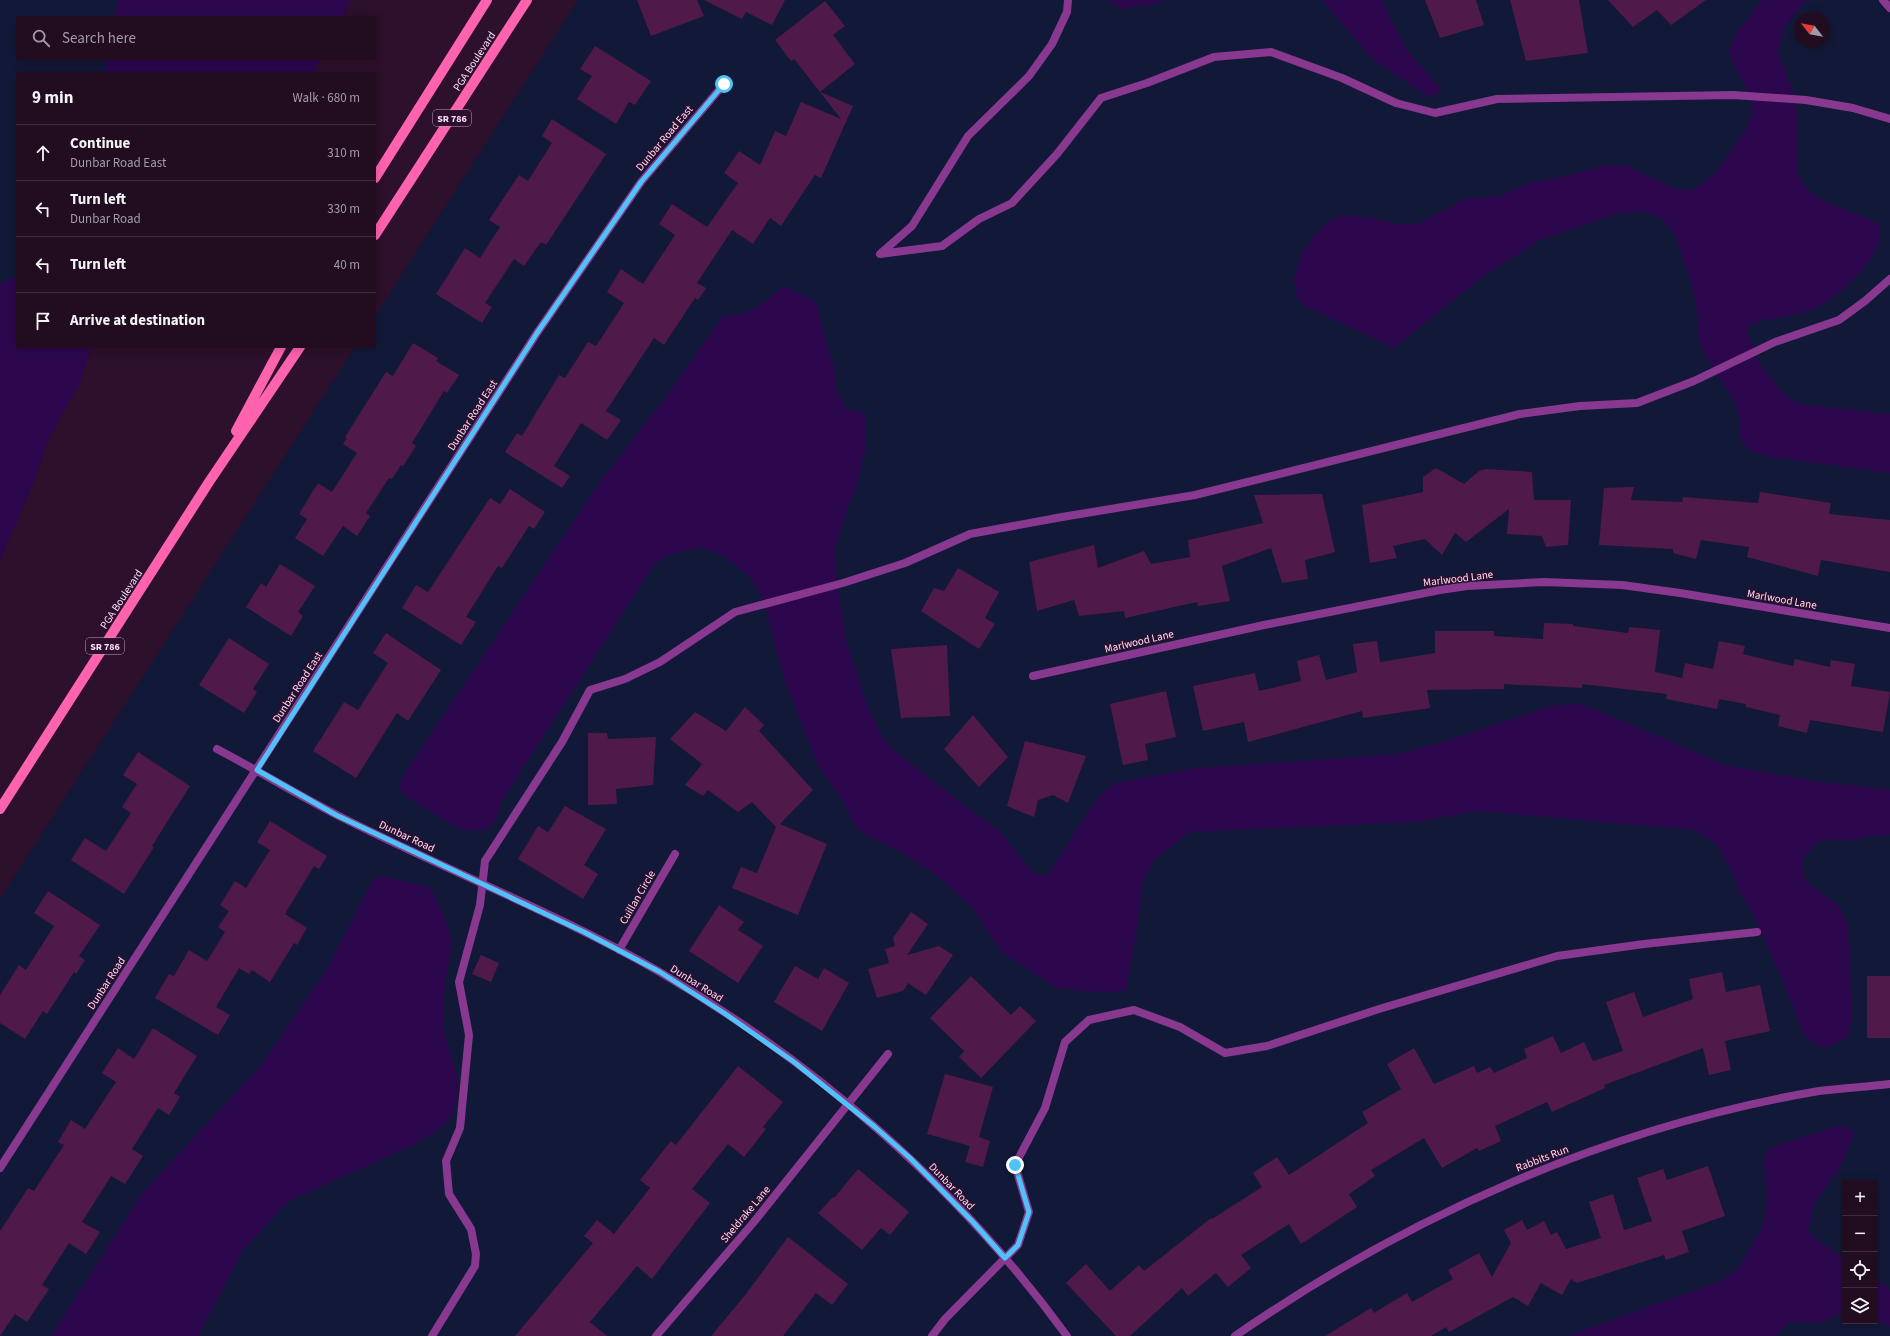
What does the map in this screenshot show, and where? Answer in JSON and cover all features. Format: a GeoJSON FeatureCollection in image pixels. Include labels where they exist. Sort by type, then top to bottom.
{"type":"FeatureCollection","features":[{"type":"Feature","properties":{"kind":"main road","name":"PGA Boulevard"},"geometry":{"type":"LineString","coordinates":[[376,176],[487,0]]}},
{"type":"Feature","properties":{"kind":"main road","name":"PGA Boulevard"},"geometry":{"type":"LineString","coordinates":[[376,233],[527,0]]}},
{"type":"Feature","properties":{"kind":"main road","name":"PGA Boulevard"},"geometry":{"type":"LineString","coordinates":[[209,482],[281,348]]}},
{"type":"Feature","properties":{"kind":"main road","name":"PGA Boulevard"},"geometry":{"type":"LineString","coordinates":[[0,809],[209,482],[299,348]]}},
{"type":"Feature","properties":{"kind":"street"},"geometry":{"type":"LineString","coordinates":[[1068,0],[1066,12],[1052,44],[1029,76],[968,136],[912,226],[880,254],[942,246],[979,219],[1012,203],[1057,154],[1101,98],[1147,83],[1214,57],[1271,52],[1342,78],[1396,103],[1435,114],[1498,99],[1733,95],[1806,100],[1853,108],[1890,119]]}},
{"type":"Feature","properties":{"kind":"street"},"geometry":{"type":"LineString","coordinates":[[1883,0],[1890,8]]}},
{"type":"Feature","properties":{"kind":"street","name":"Dunbar Road East"},"geometry":{"type":"LineString","coordinates":[[257,770],[537,333],[641,182],[724,84]]}},
{"type":"Feature","properties":{"kind":"street"},"geometry":{"type":"LineString","coordinates":[[432,1336],[475,1266],[476,1254],[471,1229],[449,1194],[446,1161],[460,1128],[469,1035],[460,982],[474,934],[480,905],[485,860],[562,742],[590,690],[625,679],[660,662],[735,612],[843,583],[905,563],[970,534],[1062,516],[1195,495],[1520,414],[1580,406],[1637,403],[1694,381],[1775,342],[1840,320],[1866,301],[1890,279]]}},
{"type":"Feature","properties":{"kind":"street","name":"Marlwood Lane"},"geometry":{"type":"LineString","coordinates":[[1033,676],[1264,625],[1440,590],[1468,586],[1544,582],[1622,585],[1680,593],[1890,628]]}},
{"type":"Feature","properties":{"kind":"street","name":"Dunbar Road"},"geometry":{"type":"LineString","coordinates":[[217,749],[336,815],[482,883],[619,950],[660,972],[724,1013],[794,1062],[910,1158],[973,1222],[1005,1258],[1036,1294],[1066,1336]]}},
{"type":"Feature","properties":{"kind":"street","name":"Dunbar Road"},"geometry":{"type":"LineString","coordinates":[[0,1168],[210,840],[257,770]]}},
{"type":"Feature","properties":{"kind":"street","name":"Cuillan Circle"},"geometry":{"type":"LineString","coordinates":[[619,950],[674,854]]}},
{"type":"Feature","properties":{"kind":"street"},"geometry":{"type":"LineString","coordinates":[[932,1336],[945,1319],[1018,1245],[1029,1212],[1015,1165],[1045,1108],[1065,1042],[1089,1020],[1134,1010],[1180,1027],[1225,1053],[1267,1046],[1380,1009],[1557,956],[1644,944],[1758,932]]}},
{"type":"Feature","properties":{"kind":"street","name":"Sheldrake Lane"},"geometry":{"type":"LineString","coordinates":[[656,1336],[753,1223],[846,1104],[888,1054]]}},
{"type":"Feature","properties":{"kind":"street","name":"Rabbits Run"},"geometry":{"type":"LineString","coordinates":[[1235,1336],[1286,1300],[1349,1262],[1494,1189],[1547,1167],[1618,1141],[1721,1112],[1821,1091],[1890,1084]]}},
{"type":"Feature","properties":{"kind":"shaded area"},"geometry":{"type":"Polygon","coordinates":[[[0,0],[276,0],[266,16],[16,16],[16,60],[237,60],[231,72],[16,72],[17,348],[0,433],[0,0]]]}},
{"type":"Feature","properties":{"kind":"shaded area"},"geometry":{"type":"Polygon","coordinates":[[[118,0],[351,0],[343,16],[114,16],[118,0]]]}},
{"type":"Feature","properties":{"kind":"shaded area"},"geometry":{"type":"Polygon","coordinates":[[[578,0],[1890,0],[1890,1336],[0,1336],[0,899],[354,348],[376,348],[376,314],[578,0]]]}},
{"type":"Feature","properties":{"kind":"shaded area"},"geometry":{"type":"Polygon","coordinates":[[[1107,0],[1167,0],[1150,5],[1121,9],[1107,0]]]}},
{"type":"Feature","properties":{"kind":"shaded area"},"geometry":{"type":"Polygon","coordinates":[[[1322,0],[1381,0],[1407,50],[1442,91],[1429,97],[1372,59],[1322,0]]]}},
{"type":"Feature","properties":{"kind":"shaded area"},"geometry":{"type":"Polygon","coordinates":[[[1761,0],[1807,0],[1797,12],[1794,12],[1794,15],[1785,26],[1778,52],[1791,86],[1798,114],[1797,172],[1803,184],[1811,193],[1833,205],[1869,219],[1879,225],[1880,236],[1876,249],[1858,275],[1846,287],[1822,305],[1812,310],[1797,314],[1750,324],[1747,332],[1758,360],[1773,381],[1783,393],[1799,404],[1890,414],[1890,473],[1764,456],[1746,448],[1739,435],[1739,418],[1736,405],[1704,353],[1699,341],[1697,311],[1693,289],[1674,233],[1659,217],[1651,214],[1640,211],[1615,214],[1538,241],[1485,275],[1394,348],[1305,306],[1297,298],[1294,279],[1302,253],[1317,232],[1333,218],[1346,215],[1371,218],[1398,224],[1418,224],[1465,199],[1500,196],[1532,182],[1570,175],[1606,165],[1627,166],[1672,187],[1685,191],[1696,188],[1715,174],[1747,127],[1752,113],[1751,102],[1747,89],[1731,60],[1729,51],[1735,36],[1761,0]]]}},
{"type":"Feature","properties":{"kind":"shaded area"},"geometry":{"type":"Polygon","coordinates":[[[105,60],[320,60],[314,72],[106,72],[105,60]]]}},
{"type":"Feature","properties":{"kind":"shaded area"},"geometry":{"type":"Polygon","coordinates":[[[16,276],[16,348],[92,348],[79,385],[50,436],[33,484],[0,561],[0,284],[16,276]]]}},
{"type":"Feature","properties":{"kind":"shaded area"},"geometry":{"type":"Polygon","coordinates":[[[784,286],[816,302],[835,374],[835,388],[846,409],[865,413],[866,446],[856,490],[848,506],[835,548],[837,584],[846,640],[869,710],[879,731],[889,746],[1001,833],[1030,869],[1036,874],[1047,876],[1090,809],[1102,794],[1114,783],[1196,768],[1400,754],[1443,742],[1548,707],[1576,703],[1599,711],[1725,765],[1814,781],[1890,790],[1890,835],[1870,836],[1852,841],[1835,839],[1817,842],[1802,861],[1803,877],[1812,886],[1839,906],[1848,925],[1852,1018],[1848,1037],[1827,1048],[1815,1045],[1803,1033],[1782,979],[1750,908],[1739,892],[1732,872],[1717,845],[1694,830],[1478,811],[1416,822],[1190,832],[1156,858],[1143,881],[1137,928],[1126,990],[1103,993],[1057,988],[1007,956],[998,947],[972,907],[936,875],[901,852],[865,835],[855,826],[844,803],[817,763],[784,679],[763,598],[750,577],[722,555],[700,547],[672,554],[655,563],[501,802],[497,817],[491,827],[477,831],[459,829],[404,795],[399,787],[404,774],[602,479],[666,397],[723,316],[743,314],[762,304],[784,286]]]}},
{"type":"Feature","properties":{"kind":"shaded area"},"geometry":{"type":"Polygon","coordinates":[[[375,877],[384,877],[426,886],[431,889],[446,921],[452,942],[445,985],[443,1029],[457,1075],[457,1097],[452,1115],[439,1130],[413,1145],[289,1201],[243,1250],[198,1336],[51,1336],[143,1192],[260,1067],[326,970],[375,877]]]}},
{"type":"Feature","properties":{"kind":"shaded area"},"geometry":{"type":"Polygon","coordinates":[[[1834,1127],[1850,1127],[1854,1133],[1843,1162],[1814,1205],[1808,1230],[1813,1237],[1842,1257],[1842,1312],[1815,1323],[1790,1322],[1776,1336],[1568,1336],[1723,1280],[1739,1267],[1762,1228],[1767,1201],[1764,1159],[1769,1148],[1834,1127]]]}},
{"type":"Feature","properties":{"kind":"shaded area"},"geometry":{"type":"Polygon","coordinates":[[[1878,1280],[1890,1290],[1890,1327],[1878,1321],[1878,1280]]]}},
{"type":"Feature","properties":{"kind":"building"},"geometry":{"type":"Polygon","coordinates":[[[637,0],[697,0],[704,16],[651,36],[637,0]]]}},
{"type":"Feature","properties":{"kind":"building"},"geometry":{"type":"Polygon","coordinates":[[[704,0],[785,0],[772,25],[746,12],[742,19],[704,0]]]}},
{"type":"Feature","properties":{"kind":"building"},"geometry":{"type":"Polygon","coordinates":[[[1425,0],[1476,0],[1484,25],[1440,38],[1425,0]]]}},
{"type":"Feature","properties":{"kind":"building"},"geometry":{"type":"Polygon","coordinates":[[[1510,0],[1579,0],[1588,53],[1526,61],[1510,0]]]}},
{"type":"Feature","properties":{"kind":"building"},"geometry":{"type":"Polygon","coordinates":[[[1608,0],[1706,0],[1671,25],[1657,10],[1633,27],[1608,0]]]}},
{"type":"Feature","properties":{"kind":"building"},"geometry":{"type":"Polygon","coordinates":[[[825,1],[845,26],[833,35],[855,64],[820,92],[794,59],[791,61],[775,40],[825,1]]]}},
{"type":"Feature","properties":{"kind":"building"},"geometry":{"type":"Polygon","coordinates":[[[595,46],[651,81],[635,105],[629,102],[616,124],[577,99],[592,76],[580,69],[595,46]]]}},
{"type":"Feature","properties":{"kind":"building"},"geometry":{"type":"Polygon","coordinates":[[[820,92],[853,106],[821,178],[815,175],[781,226],[770,218],[753,244],[732,230],[697,283],[706,288],[698,300],[695,298],[664,345],[654,338],[606,411],[621,420],[607,440],[581,423],[554,466],[570,476],[562,488],[505,452],[517,433],[522,436],[559,375],[565,378],[588,342],[596,346],[624,303],[607,292],[621,269],[643,284],[675,235],[659,224],[672,204],[707,227],[738,183],[724,173],[739,151],[760,165],[775,131],[786,136],[801,102],[841,119],[820,92]]]}},
{"type":"Feature","properties":{"kind":"building"},"geometry":{"type":"Polygon","coordinates":[[[552,119],[606,154],[546,245],[541,242],[524,266],[514,259],[485,303],[492,307],[482,323],[436,294],[465,248],[480,258],[500,227],[489,220],[519,175],[528,181],[552,143],[542,136],[552,119]]]}},
{"type":"Feature","properties":{"kind":"building"},"geometry":{"type":"Polygon","coordinates":[[[413,343],[438,358],[436,361],[459,375],[447,393],[444,391],[412,443],[416,446],[403,466],[401,465],[392,479],[389,478],[366,513],[370,516],[357,536],[343,526],[323,556],[295,538],[307,519],[299,514],[318,483],[332,492],[357,453],[343,444],[347,438],[345,437],[386,372],[393,376],[413,343]]]}},
{"type":"Feature","properties":{"kind":"building"},"geometry":{"type":"Polygon","coordinates":[[[1436,468],[1464,484],[1479,471],[1486,469],[1532,472],[1534,500],[1571,500],[1568,545],[1546,547],[1542,536],[1507,534],[1509,509],[1466,542],[1455,533],[1442,555],[1425,539],[1393,546],[1397,558],[1370,563],[1362,505],[1423,492],[1423,477],[1436,468]]]}},
{"type":"Feature","properties":{"kind":"building"},"geometry":{"type":"Polygon","coordinates":[[[1634,487],[1631,500],[1682,502],[1683,497],[1758,503],[1760,492],[1831,503],[1829,514],[1890,520],[1890,572],[1821,560],[1818,576],[1747,557],[1749,547],[1701,540],[1696,559],[1673,553],[1673,549],[1599,545],[1604,488],[1634,487]]]}},
{"type":"Feature","properties":{"kind":"building"},"geometry":{"type":"Polygon","coordinates":[[[510,489],[545,512],[534,529],[529,526],[502,568],[498,566],[466,617],[476,622],[461,645],[402,608],[416,585],[428,592],[490,498],[500,504],[510,489]]]}},
{"type":"Feature","properties":{"kind":"building"},"geometry":{"type":"Polygon","coordinates":[[[1322,494],[1335,552],[1305,560],[1308,579],[1282,583],[1271,548],[1222,566],[1230,601],[1198,606],[1197,602],[1125,618],[1124,611],[1079,616],[1074,600],[1037,611],[1029,562],[1094,545],[1098,568],[1144,551],[1151,564],[1190,557],[1188,540],[1263,523],[1254,495],[1322,494]]]}},
{"type":"Feature","properties":{"kind":"building"},"geometry":{"type":"Polygon","coordinates":[[[280,564],[315,586],[298,612],[303,616],[291,636],[246,607],[261,583],[266,587],[280,564]]]}},
{"type":"Feature","properties":{"kind":"building"},"geometry":{"type":"Polygon","coordinates":[[[958,568],[999,592],[985,618],[995,624],[979,649],[921,611],[934,588],[944,591],[958,568]]]}},
{"type":"Feature","properties":{"kind":"building"},"geometry":{"type":"Polygon","coordinates":[[[1544,623],[1573,624],[1573,626],[1628,633],[1629,627],[1660,630],[1655,672],[1682,678],[1685,663],[1713,669],[1719,641],[1745,646],[1743,654],[1793,666],[1795,659],[1830,667],[1831,660],[1855,664],[1851,686],[1890,692],[1883,732],[1810,720],[1807,733],[1778,726],[1780,715],[1746,707],[1746,704],[1719,699],[1717,709],[1666,699],[1667,694],[1582,684],[1582,688],[1504,684],[1504,689],[1427,690],[1430,708],[1363,718],[1362,711],[1248,742],[1244,722],[1203,731],[1193,686],[1255,673],[1259,691],[1301,681],[1297,661],[1319,655],[1326,680],[1357,672],[1353,644],[1377,641],[1380,662],[1435,653],[1435,631],[1494,631],[1494,636],[1543,639],[1544,623]]]}},
{"type":"Feature","properties":{"kind":"building"},"geometry":{"type":"Polygon","coordinates":[[[386,633],[441,670],[408,721],[397,713],[356,778],[313,751],[344,702],[358,710],[388,663],[373,653],[386,633]]]}},
{"type":"Feature","properties":{"kind":"building"},"geometry":{"type":"Polygon","coordinates":[[[229,638],[269,664],[253,689],[257,692],[244,713],[199,685],[229,638]]]}},
{"type":"Feature","properties":{"kind":"building"},"geometry":{"type":"Polygon","coordinates":[[[947,645],[950,716],[901,718],[891,649],[947,645]]]}},
{"type":"Feature","properties":{"kind":"building"},"geometry":{"type":"Polygon","coordinates":[[[1166,691],[1176,737],[1145,744],[1148,760],[1123,765],[1110,704],[1166,691]]]}},
{"type":"Feature","properties":{"kind":"building"},"geometry":{"type":"Polygon","coordinates":[[[745,707],[764,725],[759,731],[813,790],[780,824],[827,844],[798,915],[732,888],[741,867],[757,873],[776,827],[752,802],[738,812],[708,790],[703,796],[685,785],[702,764],[670,739],[695,712],[726,731],[745,707]]]}},
{"type":"Feature","properties":{"kind":"building"},"geometry":{"type":"Polygon","coordinates":[[[973,715],[1008,757],[979,787],[944,749],[973,715]]]}},
{"type":"Feature","properties":{"kind":"building"},"geometry":{"type":"Polygon","coordinates":[[[588,733],[607,733],[608,739],[656,737],[653,785],[616,789],[617,804],[588,805],[588,733]]]}},
{"type":"Feature","properties":{"kind":"building"},"geometry":{"type":"Polygon","coordinates":[[[1025,741],[1086,756],[1068,803],[1053,795],[1038,800],[1034,817],[1007,806],[1025,741]]]}},
{"type":"Feature","properties":{"kind":"building"},"geometry":{"type":"Polygon","coordinates":[[[138,752],[190,786],[124,894],[71,860],[85,838],[106,851],[131,813],[122,807],[137,784],[123,775],[138,752]]]}},
{"type":"Feature","properties":{"kind":"building"},"geometry":{"type":"Polygon","coordinates":[[[565,806],[606,829],[584,865],[598,874],[583,899],[518,859],[538,826],[548,832],[565,806]]]}},
{"type":"Feature","properties":{"kind":"building"},"geometry":{"type":"Polygon","coordinates":[[[270,821],[327,856],[319,869],[314,866],[285,914],[307,928],[297,945],[294,943],[270,982],[252,970],[249,974],[239,968],[216,1007],[230,1015],[218,1035],[155,998],[169,974],[174,976],[189,950],[207,961],[225,932],[218,927],[229,911],[220,905],[235,881],[246,888],[270,850],[257,842],[270,821]]]}},
{"type":"Feature","properties":{"kind":"building"},"geometry":{"type":"Polygon","coordinates":[[[48,891],[100,925],[79,956],[85,960],[76,974],[74,972],[47,1014],[43,1011],[25,1039],[0,1023],[0,995],[19,965],[26,970],[54,926],[34,913],[48,891]]]}},
{"type":"Feature","properties":{"kind":"building"},"geometry":{"type":"Polygon","coordinates":[[[719,905],[744,922],[738,930],[763,946],[738,983],[689,951],[719,905]]]}},
{"type":"Feature","properties":{"kind":"building"},"geometry":{"type":"Polygon","coordinates":[[[911,912],[928,924],[907,955],[939,946],[953,955],[926,995],[908,983],[903,991],[877,998],[868,969],[889,963],[885,949],[895,946],[893,938],[911,912]]]}},
{"type":"Feature","properties":{"kind":"building"},"geometry":{"type":"Polygon","coordinates":[[[481,955],[499,963],[491,982],[472,974],[481,955]]]}},
{"type":"Feature","properties":{"kind":"building"},"geometry":{"type":"Polygon","coordinates":[[[795,966],[818,979],[824,968],[849,983],[822,1031],[774,1002],[795,966]]]}},
{"type":"Feature","properties":{"kind":"building"},"geometry":{"type":"Polygon","coordinates":[[[1722,972],[1726,992],[1760,985],[1770,1031],[1725,1041],[1731,1070],[1709,1075],[1703,1048],[1604,1085],[1605,1088],[1552,1112],[1547,1102],[1495,1126],[1501,1141],[1479,1151],[1477,1148],[1442,1168],[1424,1138],[1371,1170],[1375,1176],[1349,1194],[1357,1207],[1301,1244],[1289,1224],[1241,1255],[1251,1268],[1228,1287],[1216,1273],[1188,1296],[1182,1288],[1130,1336],[1116,1336],[1066,1283],[1086,1264],[1110,1291],[1139,1265],[1144,1271],[1211,1218],[1212,1219],[1262,1187],[1253,1173],[1277,1157],[1289,1175],[1368,1123],[1362,1112],[1401,1089],[1387,1064],[1414,1048],[1434,1084],[1474,1066],[1477,1073],[1490,1067],[1494,1073],[1527,1058],[1524,1049],[1553,1036],[1561,1053],[1584,1042],[1593,1061],[1623,1051],[1606,1002],[1634,992],[1643,1017],[1693,999],[1689,979],[1722,972]]]}},
{"type":"Feature","properties":{"kind":"building"},"geometry":{"type":"Polygon","coordinates":[[[971,976],[1011,1015],[1020,1006],[1036,1021],[981,1078],[959,1057],[964,1051],[930,1018],[971,976]]]}},
{"type":"Feature","properties":{"kind":"building"},"geometry":{"type":"Polygon","coordinates":[[[1867,976],[1890,976],[1890,1038],[1867,1038],[1867,976]]]}},
{"type":"Feature","properties":{"kind":"building"},"geometry":{"type":"Polygon","coordinates":[[[153,1028],[197,1056],[174,1093],[180,1097],[169,1115],[158,1108],[132,1149],[143,1156],[125,1184],[111,1176],[82,1222],[100,1232],[86,1254],[69,1243],[42,1285],[49,1289],[27,1322],[15,1314],[0,1336],[0,1231],[28,1188],[34,1191],[64,1145],[58,1142],[71,1120],[85,1129],[116,1082],[102,1073],[118,1048],[134,1059],[153,1028]]]}},
{"type":"Feature","properties":{"kind":"building"},"geometry":{"type":"Polygon","coordinates":[[[738,1066],[783,1102],[763,1127],[766,1129],[744,1157],[728,1144],[692,1189],[710,1203],[652,1279],[637,1266],[590,1322],[607,1336],[515,1336],[593,1243],[584,1236],[597,1220],[614,1234],[650,1188],[640,1180],[671,1141],[676,1145],[738,1066]]]}},
{"type":"Feature","properties":{"kind":"building"},"geometry":{"type":"Polygon","coordinates":[[[945,1074],[993,1087],[979,1137],[990,1141],[983,1167],[965,1162],[970,1146],[927,1134],[945,1074]]]}},
{"type":"Feature","properties":{"kind":"building"},"geometry":{"type":"Polygon","coordinates":[[[1708,1166],[1725,1216],[1682,1231],[1689,1252],[1666,1260],[1664,1255],[1577,1283],[1571,1279],[1562,1295],[1541,1283],[1528,1306],[1513,1297],[1449,1332],[1446,1327],[1431,1336],[1325,1336],[1371,1308],[1374,1313],[1407,1293],[1412,1302],[1453,1279],[1448,1270],[1479,1253],[1492,1277],[1511,1243],[1504,1230],[1522,1220],[1527,1230],[1544,1221],[1551,1235],[1557,1232],[1566,1249],[1601,1238],[1589,1202],[1613,1194],[1624,1230],[1652,1221],[1637,1178],[1663,1169],[1667,1180],[1708,1166]]]}},
{"type":"Feature","properties":{"kind":"building"},"geometry":{"type":"Polygon","coordinates":[[[858,1169],[909,1212],[890,1235],[881,1228],[862,1250],[818,1213],[833,1197],[834,1198],[858,1169]]]}},
{"type":"Feature","properties":{"kind":"building"},"geometry":{"type":"Polygon","coordinates":[[[788,1237],[848,1284],[832,1305],[816,1293],[783,1336],[711,1336],[746,1294],[788,1237]]]}},
{"type":"Feature","properties":{"kind":"route"},"geometry":{"type":"LineString","coordinates":[[724,84],[641,182],[537,333],[257,770],[336,815],[619,950],[660,972],[724,1013],[794,1062],[875,1127],[910,1158],[973,1222],[1005,1258],[1018,1245],[1029,1212],[1015,1165]]}}]}
